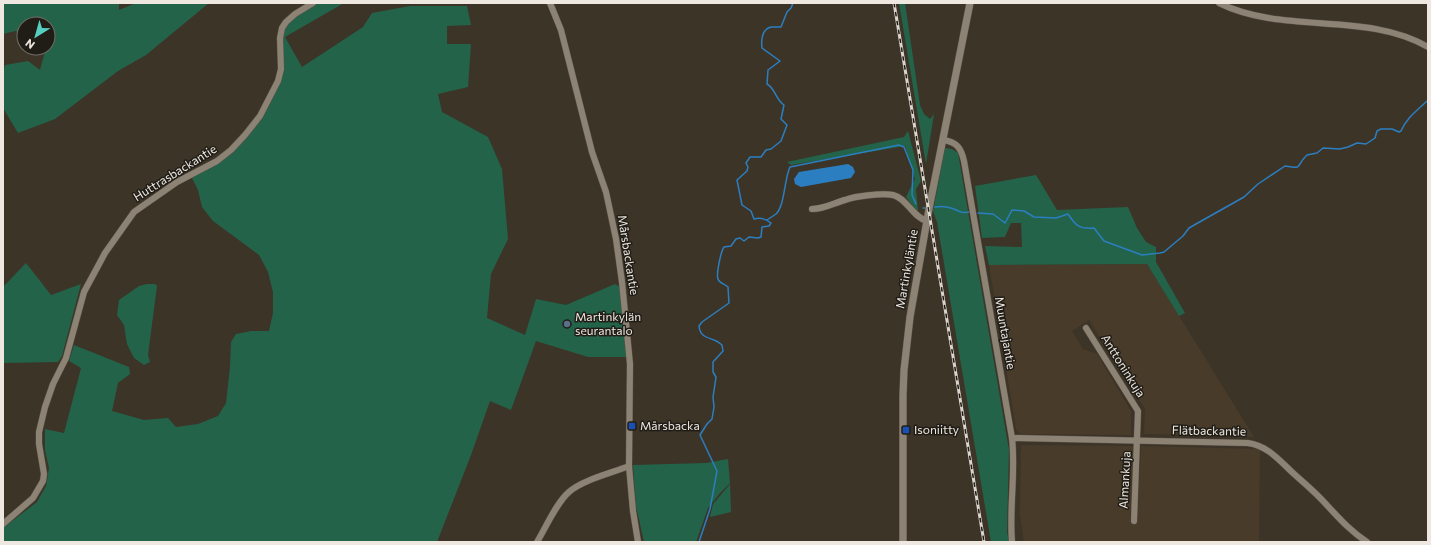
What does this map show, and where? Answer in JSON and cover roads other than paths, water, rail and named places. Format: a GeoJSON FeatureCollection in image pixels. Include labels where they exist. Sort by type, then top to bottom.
{"type":"FeatureCollection","features":[{"type":"Feature","properties":{"kind":"street","name":"Huttrasbackantie"},"geometry":{"type":"LineString","coordinates":[[3,524],[33,498],[43,481],[44,474],[39,444],[39,432],[45,407],[53,384],[66,358],[84,292],[105,253],[134,212],[177,182],[217,161],[245,136],[260,116],[278,81],[281,69],[280,38],[282,28],[295,14],[313,3]]}},
{"type":"Feature","properties":{"kind":"street","name":"Mårsbackantie"},"geometry":{"type":"LineString","coordinates":[[550,3],[561,30],[592,152],[606,192],[616,239],[630,364],[629,466],[633,511],[638,542]]}},
{"type":"Feature","properties":{"kind":"street","name":"Martinkyläntie"},"geometry":{"type":"LineString","coordinates":[[903,542],[902,415],[904,370],[910,317],[927,221],[970,3]]}},
{"type":"Feature","properties":{"kind":"street"},"geometry":{"type":"LineString","coordinates":[[1218,3],[1247,13],[1284,21],[1384,30],[1412,39],[1428,47]]}},
{"type":"Feature","properties":{"kind":"street","name":"Muuntajantie"},"geometry":{"type":"LineString","coordinates":[[943,140],[951,141],[959,147],[964,161],[1012,438],[1014,474],[1011,513],[1012,542]]}},
{"type":"Feature","properties":{"kind":"street"},"geometry":{"type":"LineString","coordinates":[[812,209],[858,196],[893,195],[899,198],[922,220],[927,221]]}},
{"type":"Feature","properties":{"kind":"street","name":"Anttoninkuja"},"geometry":{"type":"LineString","coordinates":[[1086,328],[1138,411],[1137,441]]}},
{"type":"Feature","properties":{"kind":"street","name":"Flätbackantie"},"geometry":{"type":"LineString","coordinates":[[1012,438],[1248,443],[1263,446],[1306,484],[1345,525],[1367,542]]}},
{"type":"Feature","properties":{"kind":"street","name":"Almankuja"},"geometry":{"type":"LineString","coordinates":[[1134,521],[1137,441]]}},
{"type":"Feature","properties":{"kind":"street"},"geometry":{"type":"LineString","coordinates":[[538,542],[561,500],[569,492],[580,484],[629,466]]}},
{"type":"Feature","properties":{"kind":"water"},"geometry":{"type":"Polygon","coordinates":[[[848,164],[853,167],[855,172],[851,178],[801,187],[795,184],[794,179],[799,172],[848,164]]]}},
{"type":"Feature","properties":{"kind":"waterway"},"geometry":{"type":"LineString","coordinates":[[699,542],[710,509],[717,471],[700,435],[712,419],[716,377],[713,372],[713,362],[723,351],[722,345],[704,336],[699,326],[702,322],[729,303],[728,287],[718,279],[719,263],[724,247],[731,246],[736,239],[740,238],[744,241],[749,237],[761,237],[762,227],[769,226],[771,223],[763,219],[754,219],[751,211],[742,205],[737,180],[747,171],[748,167],[746,163],[750,157],[761,157],[766,150],[771,149],[781,141],[787,125],[781,119],[784,105],[767,84],[768,70],[780,61],[762,48],[762,42],[764,32],[768,28],[781,27],[787,12],[793,3]]}},
{"type":"Feature","properties":{"kind":"waterway"},"geometry":{"type":"LineString","coordinates":[[978,213],[993,214],[1005,223],[1012,210],[1024,211],[1034,217],[1056,218],[1068,214],[1078,226],[1094,228],[1104,241],[1142,255],[1164,252],[1183,236],[1189,228],[1244,197],[1258,184],[1285,166],[1297,167],[1307,155],[1317,153],[1323,148],[1340,149],[1357,143],[1366,144],[1375,138],[1377,131],[1381,129],[1392,129],[1399,132],[1409,118],[1428,100]]}},
{"type":"Feature","properties":{"kind":"waterway"},"geometry":{"type":"LineString","coordinates":[[767,220],[779,210],[790,167],[899,145],[904,147],[913,170],[912,195],[916,204]]}},
{"type":"Feature","properties":{"kind":"waterway"},"geometry":{"type":"LineString","coordinates":[[935,207],[941,206],[961,212],[969,212]]}},
{"type":"Feature","properties":{"kind":"railway"},"geometry":{"type":"LineString","coordinates":[[894,3],[984,542]]}},
{"type":"Feature","properties":{"kind":"place","name":"Martinkylän seurantalo"},"geometry":{"type":"Point","coordinates":[567,324]}},
{"type":"Feature","properties":{"kind":"place","name":"Mårsbacka"},"geometry":{"type":"Point","coordinates":[632,426]}},
{"type":"Feature","properties":{"kind":"place","name":"Isoniitty"},"geometry":{"type":"Point","coordinates":[906,430]}}]}
